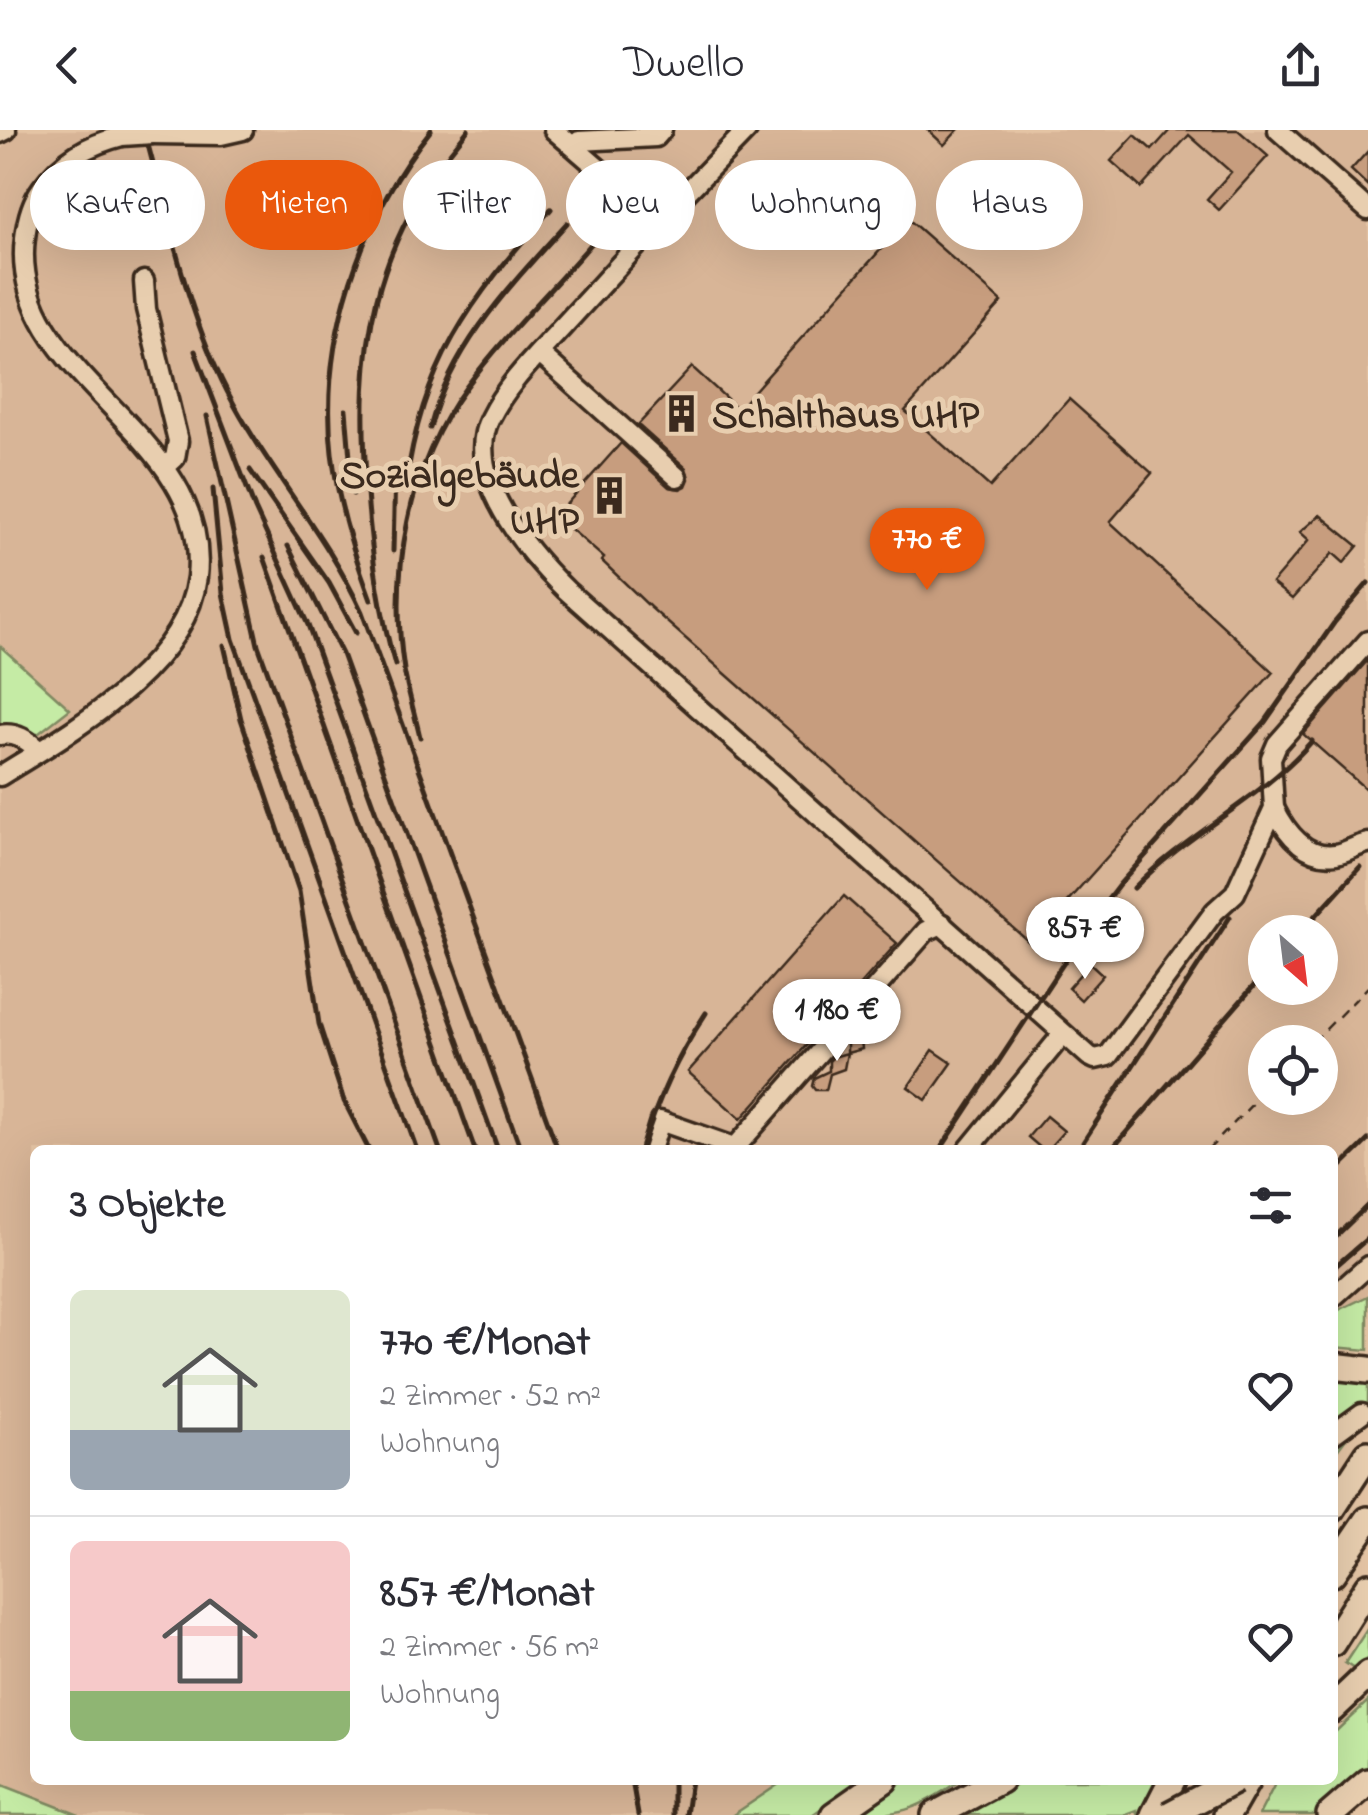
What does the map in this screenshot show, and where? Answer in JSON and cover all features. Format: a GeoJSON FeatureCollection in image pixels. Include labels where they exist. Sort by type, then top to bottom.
{"type":"FeatureCollection","features":[{"type":"Feature","properties":{"kind":"highway"},"geometry":{"type":"LineString","coordinates":[[1338,1367],[1368,1370]]}},
{"type":"Feature","properties":{"kind":"highway"},"geometry":{"type":"LineString","coordinates":[[1338,1484],[1365,1458]]}},
{"type":"Feature","properties":{"kind":"highway"},"geometry":{"type":"LineString","coordinates":[[1338,1500],[1365,1458]]}},
{"type":"Feature","properties":{"kind":"highway"},"geometry":{"type":"LineString","coordinates":[[1338,1564],[1368,1520]]}},
{"type":"Feature","properties":{"kind":"highway"},"geometry":{"type":"LineString","coordinates":[[1338,1634],[1368,1586]]}},
{"type":"Feature","properties":{"kind":"highway"},"geometry":{"type":"LineString","coordinates":[[1338,1704],[1368,1676]]}},
{"type":"Feature","properties":{"kind":"highway"},"geometry":{"type":"LineString","coordinates":[[1330,1815],[1368,1782]]}},
{"type":"Feature","properties":{"kind":"highway"},"geometry":{"type":"LineString","coordinates":[[834,1815],[877,1785]]}},
{"type":"Feature","properties":{"kind":"highway"},"geometry":{"type":"LineString","coordinates":[[936,1815],[991,1785]]}},
{"type":"Feature","properties":{"kind":"highway"},"geometry":{"type":"LineString","coordinates":[[1154,1815],[1169,1785]]}},
{"type":"Feature","properties":{"kind":"highway"},"geometry":{"type":"LineString","coordinates":[[1189,1815],[1204,1785]]}},
{"type":"Feature","properties":{"kind":"highway"},"geometry":{"type":"LineString","coordinates":[[1168,1815],[1226,1785]]}},
{"type":"Feature","properties":{"kind":"highway"},"geometry":{"type":"LineString","coordinates":[[1227,1815],[1244,1785]]}},
{"type":"Feature","properties":{"kind":"lane"},"geometry":{"type":"LineString","coordinates":[[0,776],[129,686],[161,655],[182,624],[196,577],[194,529],[165,467],[50,334],[25,278],[23,250],[35,197],[72,156],[98,142],[122,136],[244,130]]}},
{"type":"Feature","properties":{"kind":"lane"},"geometry":{"type":"LineString","coordinates":[[554,130],[580,139],[656,137],[662,130]]}},
{"type":"Feature","properties":{"kind":"lane"},"geometry":{"type":"LineString","coordinates":[[695,184],[747,130]]}},
{"type":"Feature","properties":{"kind":"lane"},"geometry":{"type":"LineString","coordinates":[[1278,130],[1299,137],[1368,210]]}},
{"type":"Feature","properties":{"kind":"lane"},"geometry":{"type":"LineString","coordinates":[[580,139],[600,160]]}},
{"type":"Feature","properties":{"kind":"lane"},"geometry":{"type":"LineString","coordinates":[[633,250],[514,380],[488,421],[485,451],[489,479],[498,502],[538,562],[595,617],[1063,1034],[1094,1059],[1108,1056],[1215,910],[1236,893],[1274,808]]}},
{"type":"Feature","properties":{"kind":"lane"},"geometry":{"type":"LineString","coordinates":[[144,281],[146,309],[178,441],[178,452],[165,467]]}},
{"type":"Feature","properties":{"kind":"lane"},"geometry":{"type":"LineString","coordinates":[[539,353],[677,477]]}},
{"type":"Feature","properties":{"kind":"lane"},"geometry":{"type":"LineString","coordinates":[[1368,642],[1277,744],[1271,758],[1274,808],[1287,834],[1317,853],[1336,854],[1368,843]]}},
{"type":"Feature","properties":{"kind":"lane"},"geometry":{"type":"LineString","coordinates":[[0,735],[28,740],[40,750]]}},
{"type":"Feature","properties":{"kind":"lane"},"geometry":{"type":"LineString","coordinates":[[738,1145],[926,932],[942,924]]}},
{"type":"Feature","properties":{"kind":"lane"},"geometry":{"type":"LineString","coordinates":[[972,1145],[1063,1034]]}},
{"type":"Feature","properties":{"kind":"lane"},"geometry":{"type":"LineString","coordinates":[[652,1145],[660,1121],[729,1145]]}},
{"type":"Feature","properties":{"kind":"lane"},"geometry":{"type":"LineString","coordinates":[[1338,1293],[1368,1266]]}},
{"type":"Feature","properties":{"kind":"lane"},"geometry":{"type":"LineString","coordinates":[[1338,1431],[1362,1413]]}},
{"type":"Feature","properties":{"kind":"path"},"geometry":{"type":"LineString","coordinates":[[1330,1025],[1368,987]]}},
{"type":"Feature","properties":{"kind":"path"},"geometry":{"type":"LineString","coordinates":[[1213,1145],[1248,1109]]}},
{"type":"Feature","properties":{"kind":"shaded area"},"geometry":{"type":"Polygon","coordinates":[[[19,130],[1368,130],[1368,1296],[1338,1310],[1338,1145],[30,1145],[30,1785],[778,1785],[733,1815],[79,1815],[0,1784],[0,732],[70,709],[0,646],[0,151],[19,130]]]}},
{"type":"Feature","properties":{"kind":"green space"},"geometry":{"type":"Polygon","coordinates":[[[0,646],[70,709],[34,737],[0,732],[0,646]]]}},
{"type":"Feature","properties":{"kind":"green space"},"geometry":{"type":"Polygon","coordinates":[[[1368,1296],[1368,1350],[1338,1347],[1338,1311],[1368,1296]]]}},
{"type":"Feature","properties":{"kind":"green space"},"geometry":{"type":"Polygon","coordinates":[[[1338,1378],[1368,1381],[1368,1410],[1338,1449],[1338,1378]]]}},
{"type":"Feature","properties":{"kind":"green space"},"geometry":{"type":"Polygon","coordinates":[[[1368,1628],[1368,1658],[1354,1669],[1345,1663],[1368,1628]]]}},
{"type":"Feature","properties":{"kind":"green space"},"geometry":{"type":"Polygon","coordinates":[[[1368,1701],[1368,1769],[1317,1815],[1259,1815],[1274,1785],[1338,1785],[1338,1729],[1368,1701]]]}},
{"type":"Feature","properties":{"kind":"green space"},"geometry":{"type":"Polygon","coordinates":[[[0,1784],[79,1815],[0,1815],[0,1784]]]}},
{"type":"Feature","properties":{"kind":"green space"},"geometry":{"type":"Polygon","coordinates":[[[778,1785],[854,1785],[812,1815],[733,1815],[778,1785]]]}},
{"type":"Feature","properties":{"kind":"green space"},"geometry":{"type":"Polygon","coordinates":[[[898,1785],[953,1785],[913,1807],[859,1815],[898,1785]]]}},
{"type":"Feature","properties":{"kind":"green space"},"geometry":{"type":"Polygon","coordinates":[[[1016,1785],[1156,1785],[1144,1810],[1137,1813],[965,1815],[1016,1785]]]}},
{"type":"Feature","properties":{"kind":"building"},"geometry":{"type":"Polygon","coordinates":[[[928,130],[958,130],[944,145],[928,130]]]}},
{"type":"Feature","properties":{"kind":"building"},"geometry":{"type":"Polygon","coordinates":[[[1170,130],[1238,130],[1268,156],[1219,210],[1207,199],[1231,172],[1189,135],[1141,188],[1111,161],[1135,135],[1152,150],[1170,130]]]}},
{"type":"Feature","properties":{"kind":"building"},"geometry":{"type":"Polygon","coordinates":[[[1368,151],[1368,186],[1351,170],[1368,151]]]}},
{"type":"Feature","properties":{"kind":"building"},"geometry":{"type":"Polygon","coordinates":[[[916,226],[936,244],[936,250],[943,250],[1002,302],[905,411],[990,487],[1069,399],[1152,473],[1110,522],[1273,672],[1030,943],[650,607],[602,561],[604,558],[556,516],[621,443],[669,487],[686,486],[686,468],[638,425],[692,367],[738,409],[880,250],[916,250],[916,226]]]}},
{"type":"Feature","properties":{"kind":"building"},"geometry":{"type":"Polygon","coordinates":[[[1320,515],[1358,546],[1344,563],[1333,553],[1292,599],[1272,583],[1309,540],[1300,532],[1320,515]]]}},
{"type":"Feature","properties":{"kind":"building"},"geometry":{"type":"Polygon","coordinates":[[[1368,660],[1368,791],[1303,734],[1368,660]]]}},
{"type":"Feature","properties":{"kind":"building"},"geometry":{"type":"Polygon","coordinates":[[[844,896],[897,943],[741,1119],[688,1072],[844,896]]]}},
{"type":"Feature","properties":{"kind":"building"},"geometry":{"type":"Polygon","coordinates":[[[1090,963],[1103,975],[1081,1000],[1068,988],[1090,963]]]}},
{"type":"Feature","properties":{"kind":"building"},"geometry":{"type":"Polygon","coordinates":[[[853,1036],[861,1039],[862,1049],[847,1053],[847,1041],[853,1036]]]}},
{"type":"Feature","properties":{"kind":"building"},"geometry":{"type":"Polygon","coordinates":[[[933,1050],[952,1063],[926,1100],[908,1087],[933,1050]]]}},
{"type":"Feature","properties":{"kind":"building"},"geometry":{"type":"Polygon","coordinates":[[[847,1053],[844,1069],[830,1074],[826,1090],[815,1090],[814,1078],[829,1071],[833,1057],[847,1053]]]}},
{"type":"Feature","properties":{"kind":"building"},"geometry":{"type":"Polygon","coordinates":[[[1046,1116],[1064,1131],[1051,1145],[1037,1145],[1028,1137],[1046,1116]]]}},
{"type":"Feature","properties":{"kind":"railway"},"geometry":{"type":"LineString","coordinates":[[144,130],[200,328],[227,391],[331,555],[362,612],[556,1145]]}},
{"type":"Feature","properties":{"kind":"railway"},"geometry":{"type":"LineString","coordinates":[[371,600],[347,528],[335,472],[330,410],[332,367],[339,324],[365,241],[384,201],[431,130]]}},
{"type":"Feature","properties":{"kind":"railway"},"geometry":{"type":"LineString","coordinates":[[395,665],[380,601],[369,514],[364,439],[368,344],[390,257],[409,215],[468,130]]}},
{"type":"Feature","properties":{"kind":"railway"},"geometry":{"type":"LineString","coordinates":[[405,490],[423,406],[453,337],[496,274],[551,209]]}},
{"type":"Feature","properties":{"kind":"railway"},"geometry":{"type":"LineString","coordinates":[[430,428],[440,398],[468,343],[505,293],[566,224]]}},
{"type":"Feature","properties":{"kind":"railway"},"geometry":{"type":"LineString","coordinates":[[420,737],[404,670],[399,596],[402,558],[417,485],[430,450],[467,386],[585,250]]}},
{"type":"Feature","properties":{"kind":"railway"},"geometry":{"type":"LineString","coordinates":[[195,351],[255,509],[308,625],[496,1145]]}},
{"type":"Feature","properties":{"kind":"railway"},"geometry":{"type":"LineString","coordinates":[[346,410],[353,494]]}},
{"type":"Feature","properties":{"kind":"railway"},"geometry":{"type":"LineString","coordinates":[[207,416],[258,645],[438,1145]]}},
{"type":"Feature","properties":{"kind":"railway"},"geometry":{"type":"LineString","coordinates":[[250,470],[329,583],[356,633]]}},
{"type":"Feature","properties":{"kind":"railway"},"geometry":{"type":"LineString","coordinates":[[393,551],[395,471]]}},
{"type":"Feature","properties":{"kind":"railway"},"geometry":{"type":"LineString","coordinates":[[213,489],[223,593],[233,639],[415,1145]]}},
{"type":"Feature","properties":{"kind":"railway"},"geometry":{"type":"LineString","coordinates":[[288,546],[342,654],[519,1145]]}},
{"type":"Feature","properties":{"kind":"railway"},"geometry":{"type":"LineString","coordinates":[[264,557],[473,1145]]}},
{"type":"Feature","properties":{"kind":"railway"},"geometry":{"type":"LineString","coordinates":[[943,1145],[1090,923],[1119,885],[1265,722],[1334,623],[1368,583]]}},
{"type":"Feature","properties":{"kind":"railway"},"geometry":{"type":"LineString","coordinates":[[224,645],[241,719],[299,891],[319,1024],[344,1101],[366,1145]]}},
{"type":"Feature","properties":{"kind":"railway"},"geometry":{"type":"LineString","coordinates":[[1134,888],[1177,850],[1270,781],[1312,741]]}},
{"type":"Feature","properties":{"kind":"railway"},"geometry":{"type":"LineString","coordinates":[[1316,915],[1360,867]]}},
{"type":"Feature","properties":{"kind":"railway"},"geometry":{"type":"LineString","coordinates":[[1081,1145],[1230,917]]}},
{"type":"Feature","properties":{"kind":"railway"},"geometry":{"type":"LineString","coordinates":[[1115,1145],[1248,993]]}},
{"type":"Feature","properties":{"kind":"railway"},"geometry":{"type":"LineString","coordinates":[[644,1145],[669,1079],[706,1013]]}},
{"type":"Feature","properties":{"kind":"railway"},"geometry":{"type":"LineString","coordinates":[[1338,1169],[1368,1140]]}},
{"type":"Feature","properties":{"kind":"railway"},"geometry":{"type":"LineString","coordinates":[[1338,1234],[1368,1205]]}},
{"type":"Feature","properties":{"kind":"railway"},"geometry":{"type":"LineString","coordinates":[[1338,1264],[1368,1238]]}},
{"type":"Feature","properties":{"kind":"railway"},"geometry":{"type":"LineString","coordinates":[[633,1785],[638,1815]]}},
{"type":"Feature","properties":{"kind":"railway"},"geometry":{"type":"LineString","coordinates":[[673,1785],[673,1815]]}},
{"type":"Feature","properties":{"kind":"railway"},"geometry":{"type":"LineString","coordinates":[[686,1815],[690,1785]]}},
{"type":"Feature","properties":{"kind":"place","name":"Schalthaus UHP"},"geometry":{"type":"Point","coordinates":[682,413]}},
{"type":"Feature","properties":{"kind":"place","name":"Sozialgebäude UHP"},"geometry":{"type":"Point","coordinates":[609,496]}}]}
